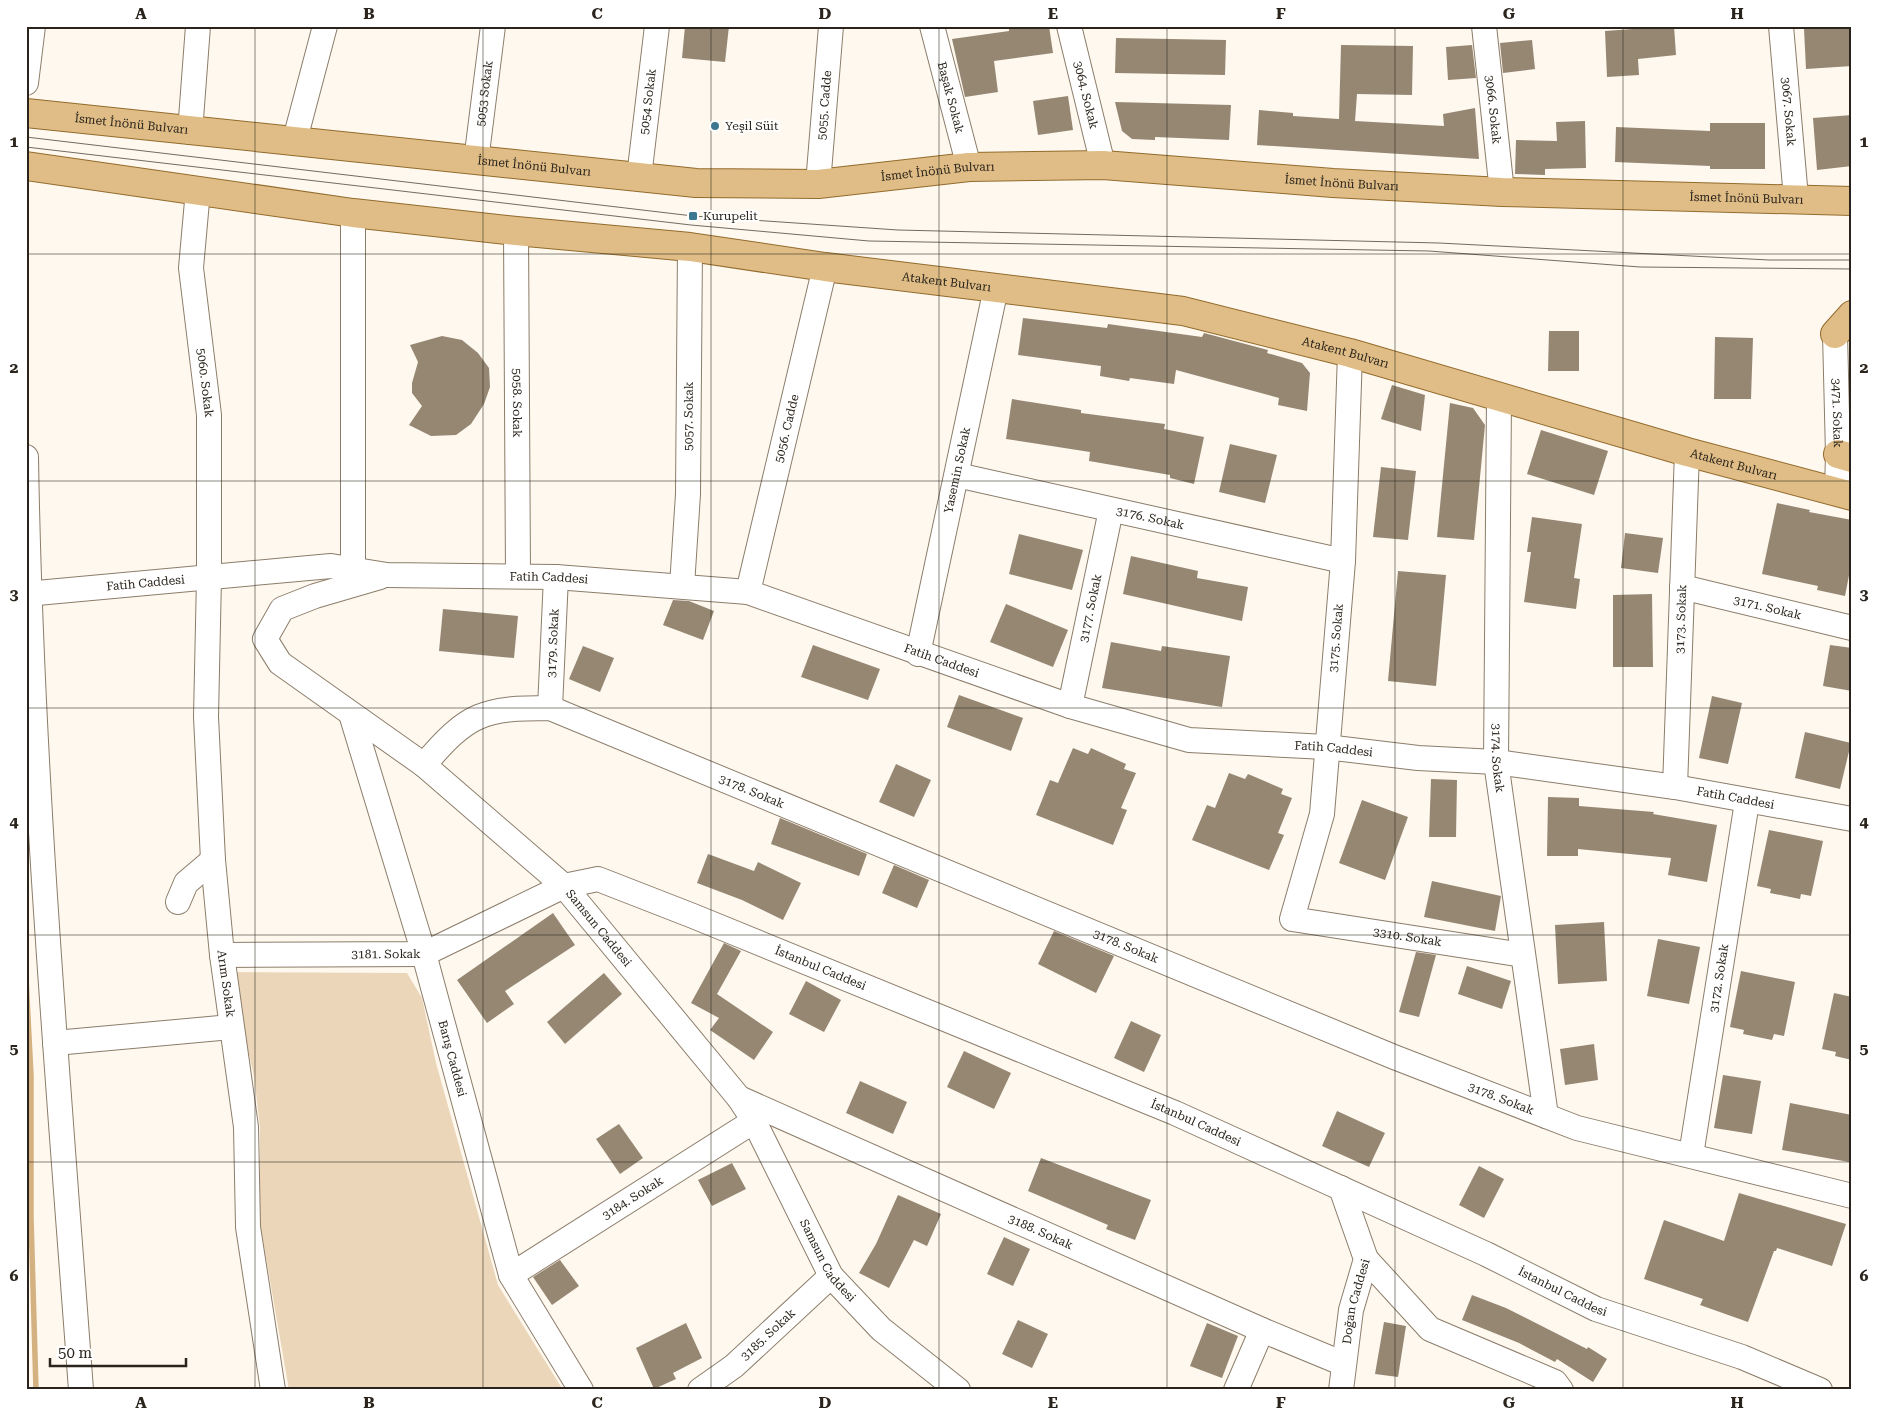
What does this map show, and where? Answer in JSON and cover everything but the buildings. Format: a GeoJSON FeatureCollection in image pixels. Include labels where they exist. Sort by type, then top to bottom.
{"type":"FeatureCollection","features":[{"type":"Feature","properties":{"kind":"main road","name":"İsmet İnönü Bulvarı"},"geometry":{"type":"LineString","coordinates":[[26,114],[696,183],[818,184],[970,167],[1103,165],[1333,183],[1502,192],[1852,200]]}},
{"type":"Feature","properties":{"kind":"main road"},"geometry":{"type":"LineString","coordinates":[[26,166],[353,213],[516,231],[690,247],[826,267]]}},
{"type":"Feature","properties":{"kind":"main road","name":"Atakent Bulvarı"},"geometry":{"type":"LineString","coordinates":[[826,267],[1183,311],[1350,353],[1687,452],[1844,494]]}},
{"type":"Feature","properties":{"kind":"street"},"geometry":{"type":"LineString","coordinates":[[26,83],[33,26]]}},
{"type":"Feature","properties":{"kind":"street"},"geometry":{"type":"LineString","coordinates":[[190,132],[198,26]]}},
{"type":"Feature","properties":{"kind":"street"},"geometry":{"type":"LineString","coordinates":[[294,143],[325,26]]}},
{"type":"Feature","properties":{"kind":"street","name":"5053 Sokak"},"geometry":{"type":"LineString","coordinates":[[476,161],[493,26]]}},
{"type":"Feature","properties":{"kind":"street","name":"5054 Sokak"},"geometry":{"type":"LineString","coordinates":[[639,177],[657,26]]}},
{"type":"Feature","properties":{"kind":"street","name":"5055. Cadde"},"geometry":{"type":"LineString","coordinates":[[818,184],[830,26]]}},
{"type":"Feature","properties":{"kind":"street","name":"Başak Sokak"},"geometry":{"type":"LineString","coordinates":[[932,26],[970,167]]}},
{"type":"Feature","properties":{"kind":"street","name":"3064. Sokak"},"geometry":{"type":"LineString","coordinates":[[1069,26],[1103,165]]}},
{"type":"Feature","properties":{"kind":"street","name":"3066. Sokak"},"geometry":{"type":"LineString","coordinates":[[1484,26],[1502,192]]}},
{"type":"Feature","properties":{"kind":"street","name":"3067. Sokak"},"geometry":{"type":"LineString","coordinates":[[1782,26],[1796,198]]}},
{"type":"Feature","properties":{"kind":"street","name":"5060. Sokak"},"geometry":{"type":"LineString","coordinates":[[198,190],[191,268],[209,415],[209,577]]}},
{"type":"Feature","properties":{"kind":"street"},"geometry":{"type":"LineString","coordinates":[[353,213],[353,570]]}},
{"type":"Feature","properties":{"kind":"street","name":"5058. Sokak"},"geometry":{"type":"LineString","coordinates":[[516,231],[518,576]]}},
{"type":"Feature","properties":{"kind":"street","name":"5057. Sokak"},"geometry":{"type":"LineString","coordinates":[[682,586],[688,494],[690,247]]}},
{"type":"Feature","properties":{"kind":"street","name":"5056. Cadde"},"geometry":{"type":"LineString","coordinates":[[748,592],[826,267]]}},
{"type":"Feature","properties":{"kind":"street","name":"Yasemin Sokak"},"geometry":{"type":"LineString","coordinates":[[918,654],[996,288]]}},
{"type":"Feature","properties":{"kind":"street","name":"3471. Sokak"},"geometry":{"type":"LineString","coordinates":[[1843,324],[1844,494]]}},
{"type":"Feature","properties":{"kind":"street","name":"3175. Sokak"},"geometry":{"type":"LineString","coordinates":[[1292,919],[1322,814],[1342,561],[1350,353]]}},
{"type":"Feature","properties":{"kind":"street","name":"3174. Sokak"},"geometry":{"type":"LineString","coordinates":[[1499,398],[1496,762],[1546,1116]]}},
{"type":"Feature","properties":{"kind":"street","name":"3173. Sokak"},"geometry":{"type":"LineString","coordinates":[[1675,787],[1687,452]]}},
{"type":"Feature","properties":{"kind":"street"},"geometry":{"type":"LineString","coordinates":[[26,457],[27,594],[55,1043],[81,1390]]}},
{"type":"Feature","properties":{"kind":"street","name":"3176. Sokak"},"geometry":{"type":"LineString","coordinates":[[957,475],[1342,561]]}},
{"type":"Feature","properties":{"kind":"street","name":"3177. Sokak"},"geometry":{"type":"LineString","coordinates":[[1070,706],[1111,510]]}},
{"type":"Feature","properties":{"kind":"street","name":"Fatih Caddesi"},"geometry":{"type":"LineString","coordinates":[[27,594],[331,566],[387,576],[556,577],[748,592],[918,654],[1070,706],[1189,740],[1326,747],[1418,758],[1496,762],[1675,787],[1747,802],[1852,819]]}},
{"type":"Feature","properties":{"kind":"street","name":"Samsun Caddesi"},"geometry":{"type":"LineString","coordinates":[[387,576],[315,596],[282,609],[265,639],[280,663],[424,765],[564,886],[739,1098],[754,1120],[831,1276],[881,1329],[958,1390]]}},
{"type":"Feature","properties":{"kind":"street","name":"Arım Sokak"},"geometry":{"type":"LineString","coordinates":[[209,577],[206,717],[213,860],[222,955],[246,1127],[248,1227],[273,1390]]}},
{"type":"Feature","properties":{"kind":"street","name":"3179. Sokak"},"geometry":{"type":"LineString","coordinates":[[550,708],[556,577]]}},
{"type":"Feature","properties":{"kind":"street","name":"3171. Sokak"},"geometry":{"type":"LineString","coordinates":[[1682,587],[1852,628]]}},
{"type":"Feature","properties":{"kind":"street","name":"3178. Sokak"},"geometry":{"type":"LineString","coordinates":[[424,765],[445,741],[468,721],[494,711],[550,708],[1394,1057],[1577,1128],[1852,1196]]}},
{"type":"Feature","properties":{"kind":"street","name":"Barış Caddesi"},"geometry":{"type":"LineString","coordinates":[[351,714],[424,954],[511,1275],[581,1390]]}},
{"type":"Feature","properties":{"kind":"street","name":"3172. Sokak"},"geometry":{"type":"LineString","coordinates":[[1691,1155],[1747,802]]}},
{"type":"Feature","properties":{"kind":"street"},"geometry":{"type":"LineString","coordinates":[[178,902],[186,883],[213,860]]}},
{"type":"Feature","properties":{"kind":"street","name":"İstanbul Caddesi"},"geometry":{"type":"LineString","coordinates":[[564,886],[598,879],[693,916],[1175,1113],[1486,1254],[1596,1309],[1742,1357],[1820,1390]]}},
{"type":"Feature","properties":{"kind":"street","name":"3181. Sokak"},"geometry":{"type":"LineString","coordinates":[[222,955],[424,954],[564,886]]}},
{"type":"Feature","properties":{"kind":"street","name":"3310. Sokak"},"geometry":{"type":"LineString","coordinates":[[1292,919],[1523,955]]}},
{"type":"Feature","properties":{"kind":"street"},"geometry":{"type":"LineString","coordinates":[[55,1043],[232,1027]]}},
{"type":"Feature","properties":{"kind":"street","name":"3188. Sokak"},"geometry":{"type":"LineString","coordinates":[[739,1098],[1262,1330],[1344,1364]]}},
{"type":"Feature","properties":{"kind":"street","name":"3184. Sokak"},"geometry":{"type":"LineString","coordinates":[[511,1275],[754,1120]]}},
{"type":"Feature","properties":{"kind":"street","name":"Doğan Caddesi"},"geometry":{"type":"LineString","coordinates":[[1341,1188],[1366,1259],[1351,1310],[1341,1390]]}},
{"type":"Feature","properties":{"kind":"street"},"geometry":{"type":"LineString","coordinates":[[1366,1259],[1430,1329],[1555,1382],[1561,1390]]}},
{"type":"Feature","properties":{"kind":"street","name":"3185. Sokak"},"geometry":{"type":"LineString","coordinates":[[700,1390],[734,1366],[831,1276]]}},
{"type":"Feature","properties":{"kind":"street"},"geometry":{"type":"LineString","coordinates":[[1236,1390],[1262,1330]]}},
{"type":"Feature","properties":{"kind":"shaded area"},"geometry":{"type":"Polygon","coordinates":[[[230,972],[407,973],[422,998],[436,1063],[498,1285],[563,1390],[289,1390],[260,1223],[260,1127],[254,1076],[230,972]]]}},
{"type":"Feature","properties":{"kind":"waterway"},"geometry":{"type":"LineString","coordinates":[[26,978],[31,1076],[31,1218],[36,1390]]}},
{"type":"Feature","properties":{"kind":"tram line"},"geometry":{"type":"LineString","coordinates":[[26,137],[693,216],[898,230],[1439,243],[1769,260],[1852,260]]}},
{"type":"Feature","properties":{"kind":"tram line"},"geometry":{"type":"LineString","coordinates":[[26,147],[691,225],[869,241],[1429,251],[1640,267],[1852,269]]}},
{"type":"Feature","properties":{"kind":"place","name":"Yeşil Süit"},"geometry":{"type":"Point","coordinates":[715,126]}},
{"type":"Feature","properties":{"kind":"place","name":"Kurupelit"},"geometry":{"type":"Point","coordinates":[693,216]}}]}
